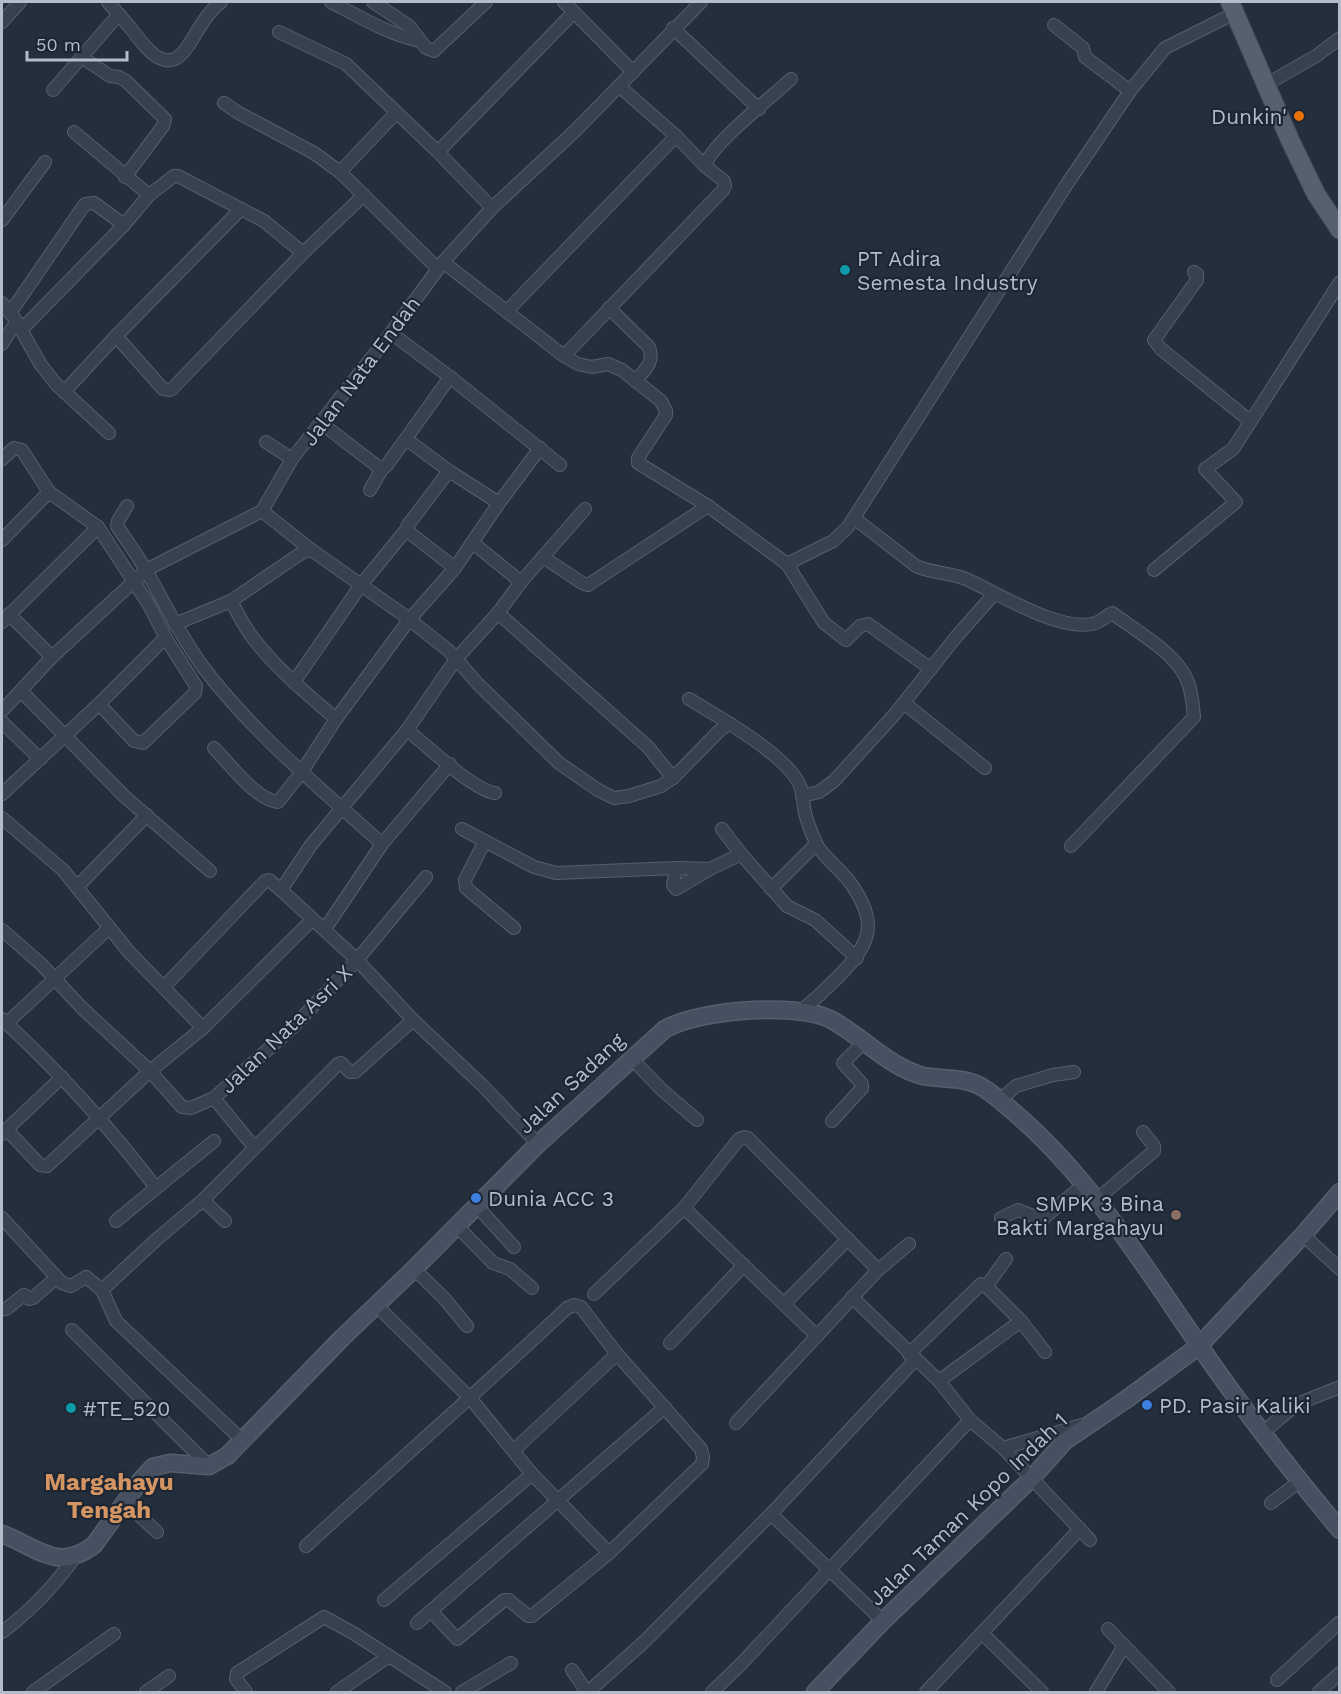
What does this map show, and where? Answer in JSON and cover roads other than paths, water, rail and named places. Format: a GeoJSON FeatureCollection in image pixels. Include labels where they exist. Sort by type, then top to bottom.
{"type":"FeatureCollection","features":[{"type":"Feature","properties":{"kind":"main road"},"geometry":{"type":"LineString","coordinates":[[1232,7],[1316,194],[1340,230]]}},
{"type":"Feature","properties":{"kind":"street"},"geometry":{"type":"LineString","coordinates":[[2,22],[20,2]]}},
{"type":"Feature","properties":{"kind":"street"},"geometry":{"type":"LineString","coordinates":[[108,2],[155,57],[168,60],[176,59],[183,52],[213,8],[221,2]]}},
{"type":"Feature","properties":{"kind":"street"},"geometry":{"type":"LineString","coordinates":[[331,2],[387,31],[420,41]]}},
{"type":"Feature","properties":{"kind":"street"},"geometry":{"type":"LineString","coordinates":[[373,2],[409,26],[426,48],[434,51],[479,4]]}},
{"type":"Feature","properties":{"kind":"street"},"geometry":{"type":"LineString","coordinates":[[564,2],[633,72]]}},
{"type":"Feature","properties":{"kind":"street","name":"Jalan Nata Endah"},"geometry":{"type":"LineString","coordinates":[[262,511],[292,459],[391,333],[440,265],[492,208],[575,131],[673,28],[701,2]]}},
{"type":"Feature","properties":{"kind":"street"},"geometry":{"type":"LineString","coordinates":[[787,564],[834,541],[854,518],[1066,184],[1130,91],[1165,48],[1232,7]]}},
{"type":"Feature","properties":{"kind":"street"},"geometry":{"type":"LineString","coordinates":[[438,152],[574,12]]}},
{"type":"Feature","properties":{"kind":"street"},"geometry":{"type":"LineString","coordinates":[[53,90],[119,14]]}},
{"type":"Feature","properties":{"kind":"street"},"geometry":{"type":"LineString","coordinates":[[1054,25],[1083,48],[1085,57],[1130,91]]}},
{"type":"Feature","properties":{"kind":"street"},"geometry":{"type":"LineString","coordinates":[[673,28],[759,109]]}},
{"type":"Feature","properties":{"kind":"street"},"geometry":{"type":"LineString","coordinates":[[279,32],[346,64],[438,152],[492,208]]}},
{"type":"Feature","properties":{"kind":"street"},"geometry":{"type":"LineString","coordinates":[[1267,84],[1316,56],[1340,38]]}},
{"type":"Feature","properties":{"kind":"street"},"geometry":{"type":"LineString","coordinates":[[89,62],[110,76],[126,81],[165,119],[163,126],[125,177]]}},
{"type":"Feature","properties":{"kind":"street"},"geometry":{"type":"LineString","coordinates":[[705,166],[707,159],[715,150],[791,79]]}},
{"type":"Feature","properties":{"kind":"street"},"geometry":{"type":"LineString","coordinates":[[564,356],[725,186],[724,181],[619,86]]}},
{"type":"Feature","properties":{"kind":"street"},"geometry":{"type":"LineString","coordinates":[[224,103],[314,153],[340,172],[440,265],[508,310],[564,356],[578,364],[592,367],[609,364],[661,401],[666,411],[638,458],[638,463],[708,506],[787,564],[824,623],[846,640],[860,626],[868,624],[931,669]]}},
{"type":"Feature","properties":{"kind":"street"},"geometry":{"type":"LineString","coordinates":[[340,172],[396,113]]}},
{"type":"Feature","properties":{"kind":"street"},"geometry":{"type":"LineString","coordinates":[[74,132],[149,195]]}},
{"type":"Feature","properties":{"kind":"street"},"geometry":{"type":"LineString","coordinates":[[508,310],[676,136]]}},
{"type":"Feature","properties":{"kind":"street"},"geometry":{"type":"LineString","coordinates":[[2,220],[45,162]]}},
{"type":"Feature","properties":{"kind":"street"},"geometry":{"type":"LineString","coordinates":[[12,317],[124,225],[149,195],[174,176],[264,221],[303,253]]}},
{"type":"Feature","properties":{"kind":"street"},"geometry":{"type":"LineString","coordinates":[[116,336],[163,389],[171,390],[303,253],[364,195]]}},
{"type":"Feature","properties":{"kind":"street"},"geometry":{"type":"LineString","coordinates":[[2,344],[12,317],[85,204],[94,203],[124,225]]}},
{"type":"Feature","properties":{"kind":"street"},"geometry":{"type":"LineString","coordinates":[[64,392],[240,210]]}},
{"type":"Feature","properties":{"kind":"street"},"geometry":{"type":"LineString","coordinates":[[1194,272],[1197,274],[1197,280],[1154,340],[1161,349],[1250,421]]}},
{"type":"Feature","properties":{"kind":"street"},"geometry":{"type":"LineString","coordinates":[[1154,570],[1236,502],[1205,469],[1233,449],[1340,282]]}},
{"type":"Feature","properties":{"kind":"street"},"geometry":{"type":"LineString","coordinates":[[609,308],[649,347],[651,352],[650,363],[635,381]]}},
{"type":"Feature","properties":{"kind":"street"},"geometry":{"type":"LineString","coordinates":[[12,317],[41,365],[64,392],[109,433]]}},
{"type":"Feature","properties":{"kind":"street"},"geometry":{"type":"LineString","coordinates":[[391,333],[560,465]]}},
{"type":"Feature","properties":{"kind":"street"},"geometry":{"type":"LineString","coordinates":[[370,490],[382,469],[450,377]]}},
{"type":"Feature","properties":{"kind":"street"},"geometry":{"type":"LineString","coordinates":[[321,423],[382,469]]}},
{"type":"Feature","properties":{"kind":"street"},"geometry":{"type":"LineString","coordinates":[[406,439],[449,471],[499,503]]}},
{"type":"Feature","properties":{"kind":"street"},"geometry":{"type":"LineString","coordinates":[[266,442],[292,459]]}},
{"type":"Feature","properties":{"kind":"street"},"geometry":{"type":"LineString","coordinates":[[2,459],[14,448],[22,450],[49,492],[98,526],[139,576],[202,665],[229,698],[301,773],[382,844]]}},
{"type":"Feature","properties":{"kind":"street"},"geometry":{"type":"LineString","coordinates":[[214,747],[260,795],[269,801],[278,802],[409,620],[455,568],[540,448]]}},
{"type":"Feature","properties":{"kind":"street"},"geometry":{"type":"LineString","coordinates":[[294,682],[361,585],[406,530],[449,471]]}},
{"type":"Feature","properties":{"kind":"street"},"geometry":{"type":"LineString","coordinates":[[2,540],[49,492]]}},
{"type":"Feature","properties":{"kind":"street"},"geometry":{"type":"LineString","coordinates":[[99,704],[134,741],[143,743],[195,693],[196,686],[165,637],[149,606],[139,576],[117,526],[127,506]]}},
{"type":"Feature","properties":{"kind":"street"},"geometry":{"type":"LineString","coordinates":[[543,557],[588,585],[708,506]]}},
{"type":"Feature","properties":{"kind":"street"},"geometry":{"type":"LineString","coordinates":[[281,890],[311,844],[407,730],[456,659],[498,613],[521,582],[585,509]]}},
{"type":"Feature","properties":{"kind":"street"},"geometry":{"type":"LineString","coordinates":[[2,711],[52,657],[139,576],[262,511],[449,651],[478,684],[559,763],[598,790],[614,798],[661,786],[673,778],[729,723]]}},
{"type":"Feature","properties":{"kind":"street"},"geometry":{"type":"LineString","coordinates":[[854,518],[916,566],[959,577],[1049,617],[1071,623],[1094,624],[1112,612],[1161,649],[1176,663],[1188,681],[1194,717],[1071,846]]}},
{"type":"Feature","properties":{"kind":"street"},"geometry":{"type":"LineString","coordinates":[[52,657],[5,618],[98,526]]}},
{"type":"Feature","properties":{"kind":"street"},"geometry":{"type":"LineString","coordinates":[[406,530],[455,568]]}},
{"type":"Feature","properties":{"kind":"street"},"geometry":{"type":"LineString","coordinates":[[473,543],[521,582]]}},
{"type":"Feature","properties":{"kind":"street"},"geometry":{"type":"LineString","coordinates":[[175,624],[231,602],[310,549]]}},
{"type":"Feature","properties":{"kind":"street"},"geometry":{"type":"LineString","coordinates":[[802,796],[819,792],[834,781],[904,703],[994,594]]}},
{"type":"Feature","properties":{"kind":"street"},"geometry":{"type":"LineString","coordinates":[[231,602],[249,633],[294,682],[336,719]]}},
{"type":"Feature","properties":{"kind":"street"},"geometry":{"type":"LineString","coordinates":[[498,613],[648,747],[673,778]]}},
{"type":"Feature","properties":{"kind":"street"},"geometry":{"type":"LineString","coordinates":[[2,794],[99,704],[165,637]]}},
{"type":"Feature","properties":{"kind":"street"},"geometry":{"type":"LineString","coordinates":[[21,691],[118,790],[210,871]]}},
{"type":"Feature","properties":{"kind":"street"},"geometry":{"type":"LineString","coordinates":[[689,699],[763,747],[793,774],[800,786],[807,821],[816,844],[849,881],[863,904],[867,931],[866,940],[857,958],[816,999],[801,1010]]}},
{"type":"Feature","properties":{"kind":"street"},"geometry":{"type":"LineString","coordinates":[[904,703],[985,768]]}},
{"type":"Feature","properties":{"kind":"street"},"geometry":{"type":"LineString","coordinates":[[2,722],[40,759]]}},
{"type":"Feature","properties":{"kind":"street"},"geometry":{"type":"LineString","coordinates":[[407,730],[481,789],[495,793]]}},
{"type":"Feature","properties":{"kind":"street"},"geometry":{"type":"LineString","coordinates":[[325,929],[382,844],[450,764]]}},
{"type":"Feature","properties":{"kind":"street"},"geometry":{"type":"LineString","coordinates":[[77,887],[147,815]]}},
{"type":"Feature","properties":{"kind":"street"},"geometry":{"type":"LineString","coordinates":[[2,818],[54,861],[129,952],[203,1028]]}},
{"type":"Feature","properties":{"kind":"street"},"geometry":{"type":"LineString","coordinates":[[462,829],[534,867],[556,873],[676,868],[711,869]]}},
{"type":"Feature","properties":{"kind":"street"},"geometry":{"type":"LineString","coordinates":[[722,829],[787,906],[815,920],[857,958]]}},
{"type":"Feature","properties":{"kind":"street"},"geometry":{"type":"LineString","coordinates":[[484,841],[465,880],[465,888],[514,928]]}},
{"type":"Feature","properties":{"kind":"street"},"geometry":{"type":"LineString","coordinates":[[771,889],[816,844]]}},
{"type":"Feature","properties":{"kind":"street"},"geometry":{"type":"LineString","coordinates":[[676,868],[674,885],[676,889],[741,854]]}},
{"type":"Feature","properties":{"kind":"street","name":"Jalan Nata Asri X"},"geometry":{"type":"LineString","coordinates":[[2,930],[150,1071],[184,1108],[191,1108],[214,1098],[294,1026],[357,960],[426,877]]}},
{"type":"Feature","properties":{"kind":"street"},"geometry":{"type":"LineString","coordinates":[[164,987],[265,881],[269,880],[357,960],[413,1020],[482,1085],[538,1144]]}},
{"type":"Feature","properties":{"kind":"street"},"geometry":{"type":"LineString","coordinates":[[62,1077],[4,1132],[44,1166],[47,1166],[150,1071],[203,1028],[312,920]]}},
{"type":"Feature","properties":{"kind":"street"},"geometry":{"type":"LineString","coordinates":[[110,928],[56,980],[4,1021],[99,1116],[156,1188]]}},
{"type":"Feature","properties":{"kind":"street","name":"Jalan Sadang"},"geometry":{"type":"LineString","coordinates":[[209,1466],[227,1455],[538,1144],[665,1029],[676,1024],[730,1012],[801,1010],[832,1020],[891,1062],[911,1072],[925,1076],[964,1080],[978,1085],[1000,1100],[1053,1149],[1164,1293],[1262,1433],[1340,1530]]}},
{"type":"Feature","properties":{"kind":"street"},"geometry":{"type":"LineString","coordinates":[[102,1290],[202,1200],[338,1064],[355,1072],[413,1020]]}},
{"type":"Feature","properties":{"kind":"street"},"geometry":{"type":"LineString","coordinates":[[832,1121],[862,1088],[862,1084],[843,1063],[864,1042]]}},
{"type":"Feature","properties":{"kind":"street"},"geometry":{"type":"LineString","coordinates":[[631,1058],[662,1090],[697,1120]]}},
{"type":"Feature","properties":{"kind":"street"},"geometry":{"type":"LineString","coordinates":[[1000,1100],[1016,1086],[1053,1075],[1074,1072]]}},
{"type":"Feature","properties":{"kind":"street"},"geometry":{"type":"LineString","coordinates":[[214,1098],[254,1147]]}},
{"type":"Feature","properties":{"kind":"street"},"geometry":{"type":"LineString","coordinates":[[1095,1201],[1154,1151],[1154,1146],[1143,1132]]}},
{"type":"Feature","properties":{"kind":"street"},"geometry":{"type":"LineString","coordinates":[[594,1294],[684,1208],[739,1139],[744,1137],[748,1138],[878,1270]]}},
{"type":"Feature","properties":{"kind":"street"},"geometry":{"type":"LineString","coordinates":[[116,1221],[214,1141]]}},
{"type":"Feature","properties":{"kind":"street"},"geometry":{"type":"LineString","coordinates":[[1002,1218],[1018,1210],[1038,1218],[1045,1217],[1083,1185]]}},
{"type":"Feature","properties":{"kind":"street","name":"Jalan Taman Kopo Indah 1"},"geometry":{"type":"LineString","coordinates":[[815,1692],[883,1621],[1031,1479],[1065,1441],[1199,1346],[1340,1192]]}},
{"type":"Feature","properties":{"kind":"street"},"geometry":{"type":"LineString","coordinates":[[202,1200],[225,1221]]}},
{"type":"Feature","properties":{"kind":"street"},"geometry":{"type":"LineString","coordinates":[[476,1205],[514,1247]]}},
{"type":"Feature","properties":{"kind":"street"},"geometry":{"type":"LineString","coordinates":[[684,1208],[816,1336]]}},
{"type":"Feature","properties":{"kind":"street"},"geometry":{"type":"LineString","coordinates":[[2,1218],[62,1283],[71,1287],[87,1277],[102,1290],[116,1321],[242,1440]]}},
{"type":"Feature","properties":{"kind":"street"},"geometry":{"type":"LineString","coordinates":[[456,1225],[493,1263],[510,1269],[532,1288]]}},
{"type":"Feature","properties":{"kind":"street"},"geometry":{"type":"LineString","coordinates":[[1303,1235],[1340,1269]]}},
{"type":"Feature","properties":{"kind":"street"},"geometry":{"type":"LineString","coordinates":[[784,1304],[848,1239]]}},
{"type":"Feature","properties":{"kind":"street"},"geometry":{"type":"LineString","coordinates":[[736,1423],[878,1270],[909,1244]]}},
{"type":"Feature","properties":{"kind":"street"},"geometry":{"type":"LineString","coordinates":[[986,1287],[1006,1259]]}},
{"type":"Feature","properties":{"kind":"street"},"geometry":{"type":"LineString","coordinates":[[670,1343],[744,1265]]}},
{"type":"Feature","properties":{"kind":"street"},"geometry":{"type":"LineString","coordinates":[[414,1269],[443,1297],[467,1326]]}},
{"type":"Feature","properties":{"kind":"street"},"geometry":{"type":"LineString","coordinates":[[2,1309],[6,1309],[24,1295],[29,1299],[33,1298],[56,1278]]}},
{"type":"Feature","properties":{"kind":"street"},"geometry":{"type":"LineString","coordinates":[[572,1670],[588,1692],[638,1648],[771,1514],[979,1284],[983,1284],[1021,1322],[1045,1352]]}},
{"type":"Feature","properties":{"kind":"street"},"geometry":{"type":"LineString","coordinates":[[852,1297],[939,1382],[970,1419],[1003,1448],[1090,1540]]}},
{"type":"Feature","properties":{"kind":"street"},"geometry":{"type":"LineString","coordinates":[[376,1305],[471,1399],[532,1474],[609,1553]]}},
{"type":"Feature","properties":{"kind":"street"},"geometry":{"type":"LineString","coordinates":[[306,1546],[427,1435],[471,1399],[567,1308],[574,1305],[581,1307],[617,1354],[701,1449],[702,1464],[609,1553],[532,1616],[528,1616],[509,1600],[504,1600],[457,1639],[431,1611]]}},
{"type":"Feature","properties":{"kind":"street"},"geometry":{"type":"LineString","coordinates":[[939,1382],[1021,1322]]}},
{"type":"Feature","properties":{"kind":"street"},"geometry":{"type":"LineString","coordinates":[[72,1330],[209,1466]]}},
{"type":"Feature","properties":{"kind":"street"},"geometry":{"type":"LineString","coordinates":[[514,1450],[617,1354]]}},
{"type":"Feature","properties":{"kind":"street"},"geometry":{"type":"LineString","coordinates":[[1262,1433],[1297,1404],[1340,1387]]}},
{"type":"Feature","properties":{"kind":"street"},"geometry":{"type":"LineString","coordinates":[[417,1623],[664,1407]]}},
{"type":"Feature","properties":{"kind":"street"},"geometry":{"type":"LineString","coordinates":[[712,1692],[741,1664],[970,1419]]}},
{"type":"Feature","properties":{"kind":"street"},"geometry":{"type":"LineString","coordinates":[[1003,1448],[1088,1424]]}},
{"type":"Feature","properties":{"kind":"street"},"geometry":{"type":"LineString","coordinates":[[2,1534],[57,1558],[75,1557],[94,1545],[142,1478],[159,1464],[209,1466]]}},
{"type":"Feature","properties":{"kind":"street"},"geometry":{"type":"LineString","coordinates":[[384,1600],[532,1474]]}},
{"type":"Feature","properties":{"kind":"street"},"geometry":{"type":"LineString","coordinates":[[1271,1503],[1300,1481]]}},
{"type":"Feature","properties":{"kind":"street"},"geometry":{"type":"LineString","coordinates":[[125,1502],[157,1532]]}},
{"type":"Feature","properties":{"kind":"street"},"geometry":{"type":"LineString","coordinates":[[771,1514],[883,1621]]}},
{"type":"Feature","properties":{"kind":"street"},"geometry":{"type":"LineString","coordinates":[[929,1691],[1080,1529]]}},
{"type":"Feature","properties":{"kind":"street"},"geometry":{"type":"LineString","coordinates":[[2,1632],[51,1590],[75,1557]]}},
{"type":"Feature","properties":{"kind":"street"},"geometry":{"type":"LineString","coordinates":[[246,1692],[236,1678],[237,1673],[321,1618],[327,1617],[445,1692]]}},
{"type":"Feature","properties":{"kind":"street"},"geometry":{"type":"LineString","coordinates":[[1277,1680],[1340,1622]]}},
{"type":"Feature","properties":{"kind":"street"},"geometry":{"type":"LineString","coordinates":[[1108,1629],[1168,1692]]}},
{"type":"Feature","properties":{"kind":"street"},"geometry":{"type":"LineString","coordinates":[[982,1633],[1042,1692]]}},
{"type":"Feature","properties":{"kind":"street"},"geometry":{"type":"LineString","coordinates":[[33,1692],[114,1634]]}},
{"type":"Feature","properties":{"kind":"street"},"geometry":{"type":"LineString","coordinates":[[1096,1692],[1124,1646]]}},
{"type":"Feature","properties":{"kind":"street"},"geometry":{"type":"LineString","coordinates":[[337,1692],[389,1656]]}},
{"type":"Feature","properties":{"kind":"street"},"geometry":{"type":"LineString","coordinates":[[462,1692],[511,1663]]}},
{"type":"Feature","properties":{"kind":"street"},"geometry":{"type":"LineString","coordinates":[[1319,1692],[1340,1673]]}},
{"type":"Feature","properties":{"kind":"street"},"geometry":{"type":"LineString","coordinates":[[146,1692],[169,1676]]}},
{"type":"Feature","properties":{"kind":"place","name":"Dunkin'"},"geometry":{"type":"Point","coordinates":[1299,116]}},
{"type":"Feature","properties":{"kind":"place","name":"PT Adira Semesta Industry"},"geometry":{"type":"Point","coordinates":[845,270]}},
{"type":"Feature","properties":{"kind":"place","name":"Dunia ACC 3"},"geometry":{"type":"Point","coordinates":[476,1198]}},
{"type":"Feature","properties":{"kind":"place","name":"SMPK 3 Bina Bakti Margahayu"},"geometry":{"type":"Point","coordinates":[1176,1215]}},
{"type":"Feature","properties":{"kind":"place","name":"PD. Pasir Kaliki"},"geometry":{"type":"Point","coordinates":[1147,1405]}},
{"type":"Feature","properties":{"kind":"place","name":"#TE_520"},"geometry":{"type":"Point","coordinates":[71,1408]}},
{"type":"Feature","properties":{"kind":"district","name":"Margahayu Tengah"},"geometry":{"type":"Point","coordinates":[109,1496]}}]}
